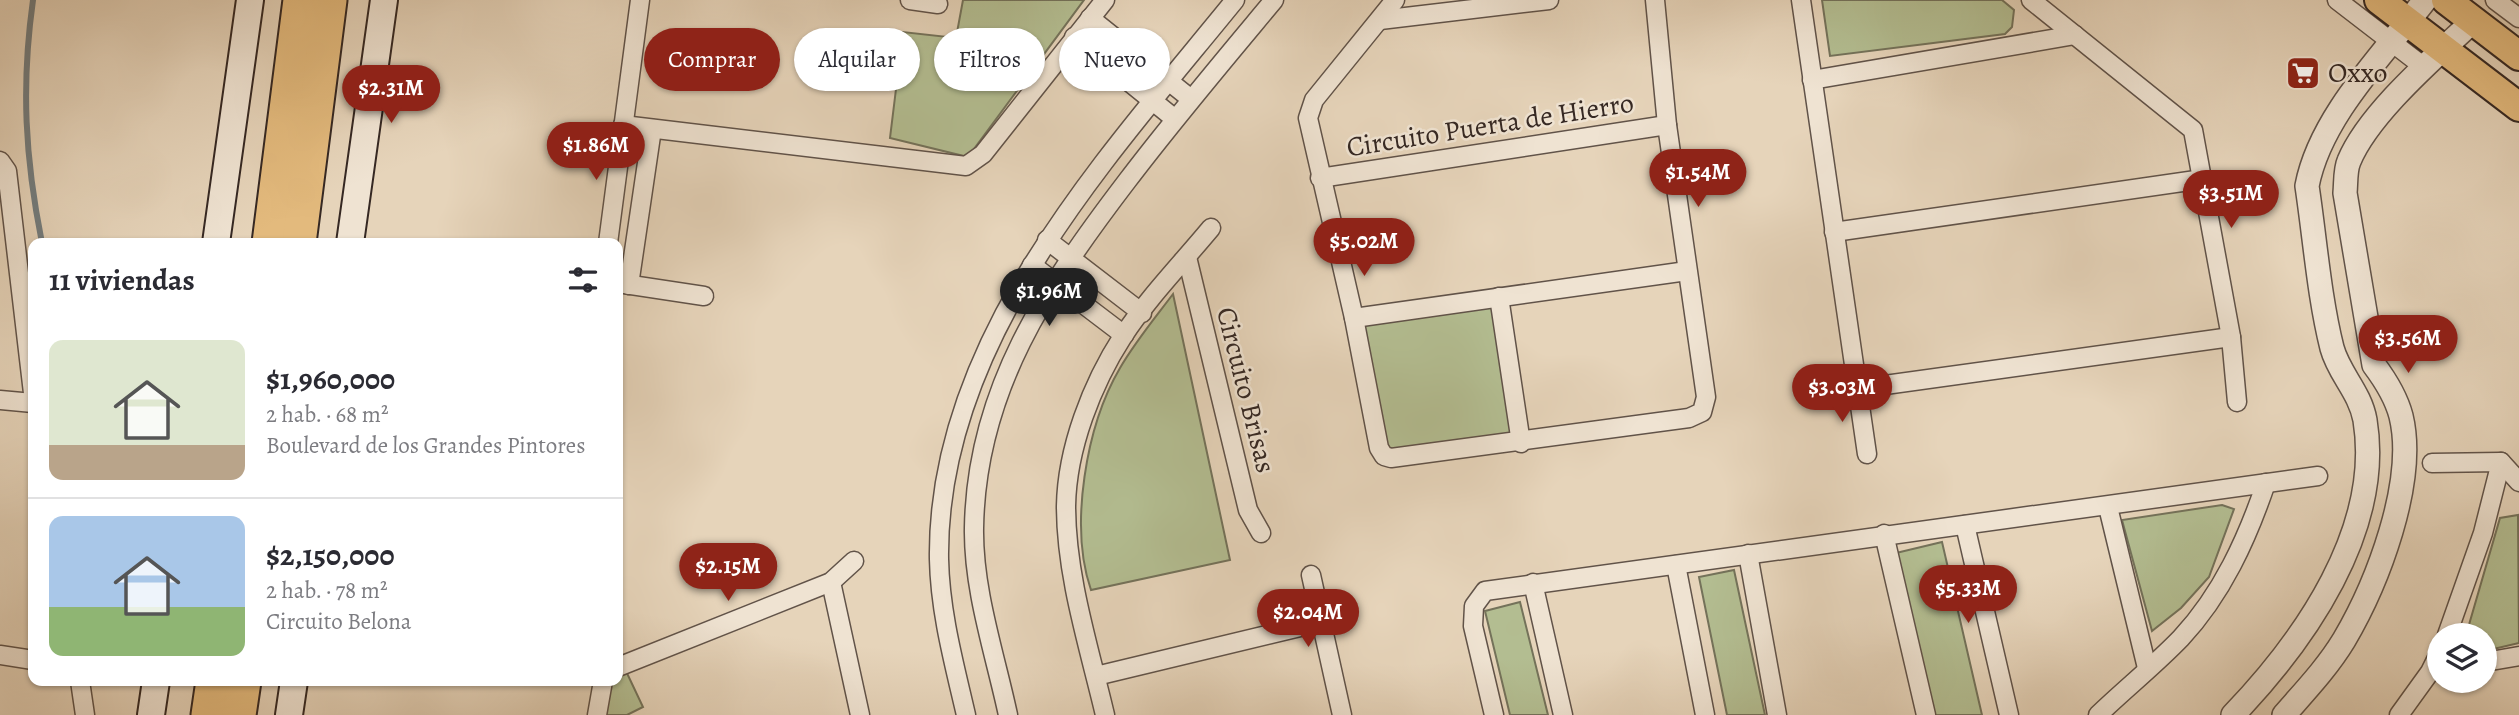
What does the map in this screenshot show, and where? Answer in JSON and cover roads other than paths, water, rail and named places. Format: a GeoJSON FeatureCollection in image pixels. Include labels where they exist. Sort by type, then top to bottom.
{"type":"FeatureCollection","features":[{"type":"Feature","properties":{"kind":"highway"},"geometry":{"type":"LineString","coordinates":[[270,238],[300,0]]}},
{"type":"Feature","properties":{"kind":"highway"},"geometry":{"type":"LineString","coordinates":[[300,238],[330,0]]}},
{"type":"Feature","properties":{"kind":"highway"},"geometry":{"type":"LineString","coordinates":[[208,715],[212,686]]}},
{"type":"Feature","properties":{"kind":"highway"},"geometry":{"type":"LineString","coordinates":[[239,715],[243,686]]}},
{"type":"Feature","properties":{"kind":"main road"},"geometry":{"type":"LineString","coordinates":[[217,238],[250,0]]}},
{"type":"Feature","properties":{"kind":"main road"},"geometry":{"type":"LineString","coordinates":[[351,238],[384,0]]}},
{"type":"Feature","properties":{"kind":"main road"},"geometry":{"type":"LineString","coordinates":[[2379,0],[2400,32],[2434,58],[2519,107]]}},
{"type":"Feature","properties":{"kind":"main road"},"geometry":{"type":"LineString","coordinates":[[2445,0],[2519,56]]}},
{"type":"Feature","properties":{"kind":"main road"},"geometry":{"type":"LineString","coordinates":[[151,715],[155,686]]}},
{"type":"Feature","properties":{"kind":"main road"},"geometry":{"type":"LineString","coordinates":[[289,715],[292,686]]}},
{"type":"Feature","properties":{"kind":"street"},"geometry":{"type":"LineString","coordinates":[[609,238],[639,0]]}},
{"type":"Feature","properties":{"kind":"street"},"geometry":{"type":"LineString","coordinates":[[910,0],[938,4]]}},
{"type":"Feature","properties":{"kind":"street"},"geometry":{"type":"LineString","coordinates":[[1082,28],[1105,0]]}},
{"type":"Feature","properties":{"kind":"street"},"geometry":{"type":"LineString","coordinates":[[1170,80],[1235,0]]}},
{"type":"Feature","properties":{"kind":"street"},"geometry":{"type":"LineString","coordinates":[[1008,715],[979,584],[974,528],[980,460],[1003,381],[1053,281],[1069,257],[1175,119],[1274,0]]}},
{"type":"Feature","properties":{"kind":"street","name":"Circuito Puerta de Hierro"},"geometry":{"type":"LineString","coordinates":[[1395,0],[1308,109],[1320,178],[1354,318],[1379,448],[1384,456],[1391,458],[1521,443],[1689,418],[1702,412],[1706,397],[1667,125],[1655,0]]}},
{"type":"Feature","properties":{"kind":"street"},"geometry":{"type":"LineString","coordinates":[[1380,20],[1549,0]]}},
{"type":"Feature","properties":{"kind":"street"},"geometry":{"type":"LineString","coordinates":[[1801,0],[1867,454]]}},
{"type":"Feature","properties":{"kind":"street"},"geometry":{"type":"LineString","coordinates":[[2031,0],[2193,130],[2231,337],[2237,402]]}},
{"type":"Feature","properties":{"kind":"street"},"geometry":{"type":"LineString","coordinates":[[2337,0],[2400,32]]}},
{"type":"Feature","properties":{"kind":"street"},"geometry":{"type":"LineString","coordinates":[[2233,715],[2288,653],[2331,584],[2360,507],[2365,470],[2365,422],[2360,400],[2332,350],[2307,186],[2312,161],[2326,130],[2425,0]]}},
{"type":"Feature","properties":{"kind":"street"},"geometry":{"type":"LineString","coordinates":[[2284,715],[2321,672],[2362,607],[2378,569],[2398,501],[2402,470],[2402,419],[2390,387],[2374,365],[2345,193],[2347,164],[2361,138],[2434,58],[2494,0],[2519,18]]}},
{"type":"Feature","properties":{"kind":"street"},"geometry":{"type":"LineString","coordinates":[[1090,19],[1101,28]]}},
{"type":"Feature","properties":{"kind":"street"},"geometry":{"type":"LineString","coordinates":[[1812,79],[2075,35]]}},
{"type":"Feature","properties":{"kind":"street"},"geometry":{"type":"LineString","coordinates":[[623,125],[966,166],[984,154],[1059,56]]}},
{"type":"Feature","properties":{"kind":"street"},"geometry":{"type":"LineString","coordinates":[[1170,82],[1191,99]]}},
{"type":"Feature","properties":{"kind":"street"},"geometry":{"type":"LineString","coordinates":[[1141,91],[1175,119]]}},
{"type":"Feature","properties":{"kind":"street"},"geometry":{"type":"LineString","coordinates":[[966,715],[943,613],[939,559],[941,505],[950,454],[961,418],[984,360],[1047,240],[1093,175],[1161,91]]}},
{"type":"Feature","properties":{"kind":"street","name":"Circuito Puerta de Hierro"},"geometry":{"type":"LineString","coordinates":[[1320,178],[1667,125]]}},
{"type":"Feature","properties":{"kind":"street"},"geometry":{"type":"LineString","coordinates":[[652,129],[623,284],[704,296]]}},
{"type":"Feature","properties":{"kind":"street"},"geometry":{"type":"LineString","coordinates":[[0,161],[7,171],[28,350]]}},
{"type":"Feature","properties":{"kind":"street"},"geometry":{"type":"LineString","coordinates":[[1834,232],[2203,179]]}},
{"type":"Feature","properties":{"kind":"street"},"geometry":{"type":"LineString","coordinates":[[1105,715],[1072,568],[1066,505],[1076,444],[1093,392],[1124,335],[1211,228]]}},
{"type":"Feature","properties":{"kind":"street"},"geometry":{"type":"LineString","coordinates":[[1047,240],[1142,313]]}},
{"type":"Feature","properties":{"kind":"street","name":"Circuito Brisas"},"geometry":{"type":"LineString","coordinates":[[1187,257],[1248,510],[1261,533]]}},
{"type":"Feature","properties":{"kind":"street"},"geometry":{"type":"LineString","coordinates":[[1032,265],[1124,335]]}},
{"type":"Feature","properties":{"kind":"street"},"geometry":{"type":"LineString","coordinates":[[1354,318],[1687,271]]}},
{"type":"Feature","properties":{"kind":"street"},"geometry":{"type":"LineString","coordinates":[[1499,297],[1521,443]]}},
{"type":"Feature","properties":{"kind":"street"},"geometry":{"type":"LineString","coordinates":[[1856,389],[2231,337]]}},
{"type":"Feature","properties":{"kind":"street"},"geometry":{"type":"LineString","coordinates":[[2340,367],[2374,365]]}},
{"type":"Feature","properties":{"kind":"street"},"geometry":{"type":"LineString","coordinates":[[0,400],[28,403]]}},
{"type":"Feature","properties":{"kind":"street"},"geometry":{"type":"LineString","coordinates":[[2432,463],[2501,462],[2519,482]]}},
{"type":"Feature","properties":{"kind":"street"},"geometry":{"type":"LineString","coordinates":[[2452,623],[2483,533],[2501,462]]}},
{"type":"Feature","properties":{"kind":"street"},"geometry":{"type":"LineString","coordinates":[[2365,470],[2402,470]]}},
{"type":"Feature","properties":{"kind":"street"},"geometry":{"type":"LineString","coordinates":[[1494,715],[1473,626],[1474,606],[1485,591],[2318,476]]}},
{"type":"Feature","properties":{"kind":"street"},"geometry":{"type":"LineString","coordinates":[[2098,715],[2180,638],[2221,585],[2252,523],[2266,483]]}},
{"type":"Feature","properties":{"kind":"street"},"geometry":{"type":"LineString","coordinates":[[2108,507],[2147,668]]}},
{"type":"Feature","properties":{"kind":"street"},"geometry":{"type":"LineString","coordinates":[[1965,526],[2009,715]]}},
{"type":"Feature","properties":{"kind":"street"},"geometry":{"type":"LineString","coordinates":[[1884,534],[1926,715]]}},
{"type":"Feature","properties":{"kind":"street"},"geometry":{"type":"LineString","coordinates":[[1748,554],[1777,715]]}},
{"type":"Feature","properties":{"kind":"street"},"geometry":{"type":"LineString","coordinates":[[623,665],[831,582],[853,561]]}},
{"type":"Feature","properties":{"kind":"street"},"geometry":{"type":"LineString","coordinates":[[1676,565],[1705,715]]}},
{"type":"Feature","properties":{"kind":"street"},"geometry":{"type":"LineString","coordinates":[[1311,575],[1342,715]]}},
{"type":"Feature","properties":{"kind":"street"},"geometry":{"type":"LineString","coordinates":[[831,582],[860,715]]}},
{"type":"Feature","properties":{"kind":"street"},"geometry":{"type":"LineString","coordinates":[[1533,583],[1563,715]]}},
{"type":"Feature","properties":{"kind":"street"},"geometry":{"type":"LineString","coordinates":[[1096,676],[1321,622]]}},
{"type":"Feature","properties":{"kind":"street"},"geometry":{"type":"LineString","coordinates":[[0,655],[28,659]]}},
{"type":"Feature","properties":{"kind":"street"},"geometry":{"type":"LineString","coordinates":[[2497,660],[2519,656]]}},
{"type":"Feature","properties":{"kind":"street"},"geometry":{"type":"LineString","coordinates":[[2399,715],[2413,707],[2427,684]]}},
{"type":"Feature","properties":{"kind":"street"},"geometry":{"type":"LineString","coordinates":[[81,686],[85,715]]}},
{"type":"Feature","properties":{"kind":"street"},"geometry":{"type":"LineString","coordinates":[[597,715],[602,686]]}},
{"type":"Feature","properties":{"kind":"waterway"},"geometry":{"type":"LineString","coordinates":[[33,0],[27,62],[27,122],[32,181],[41,238]]}},
{"type":"Feature","properties":{"kind":"place","name":"Oxxo"},"geometry":{"type":"Point","coordinates":[2303,73]}}]}
